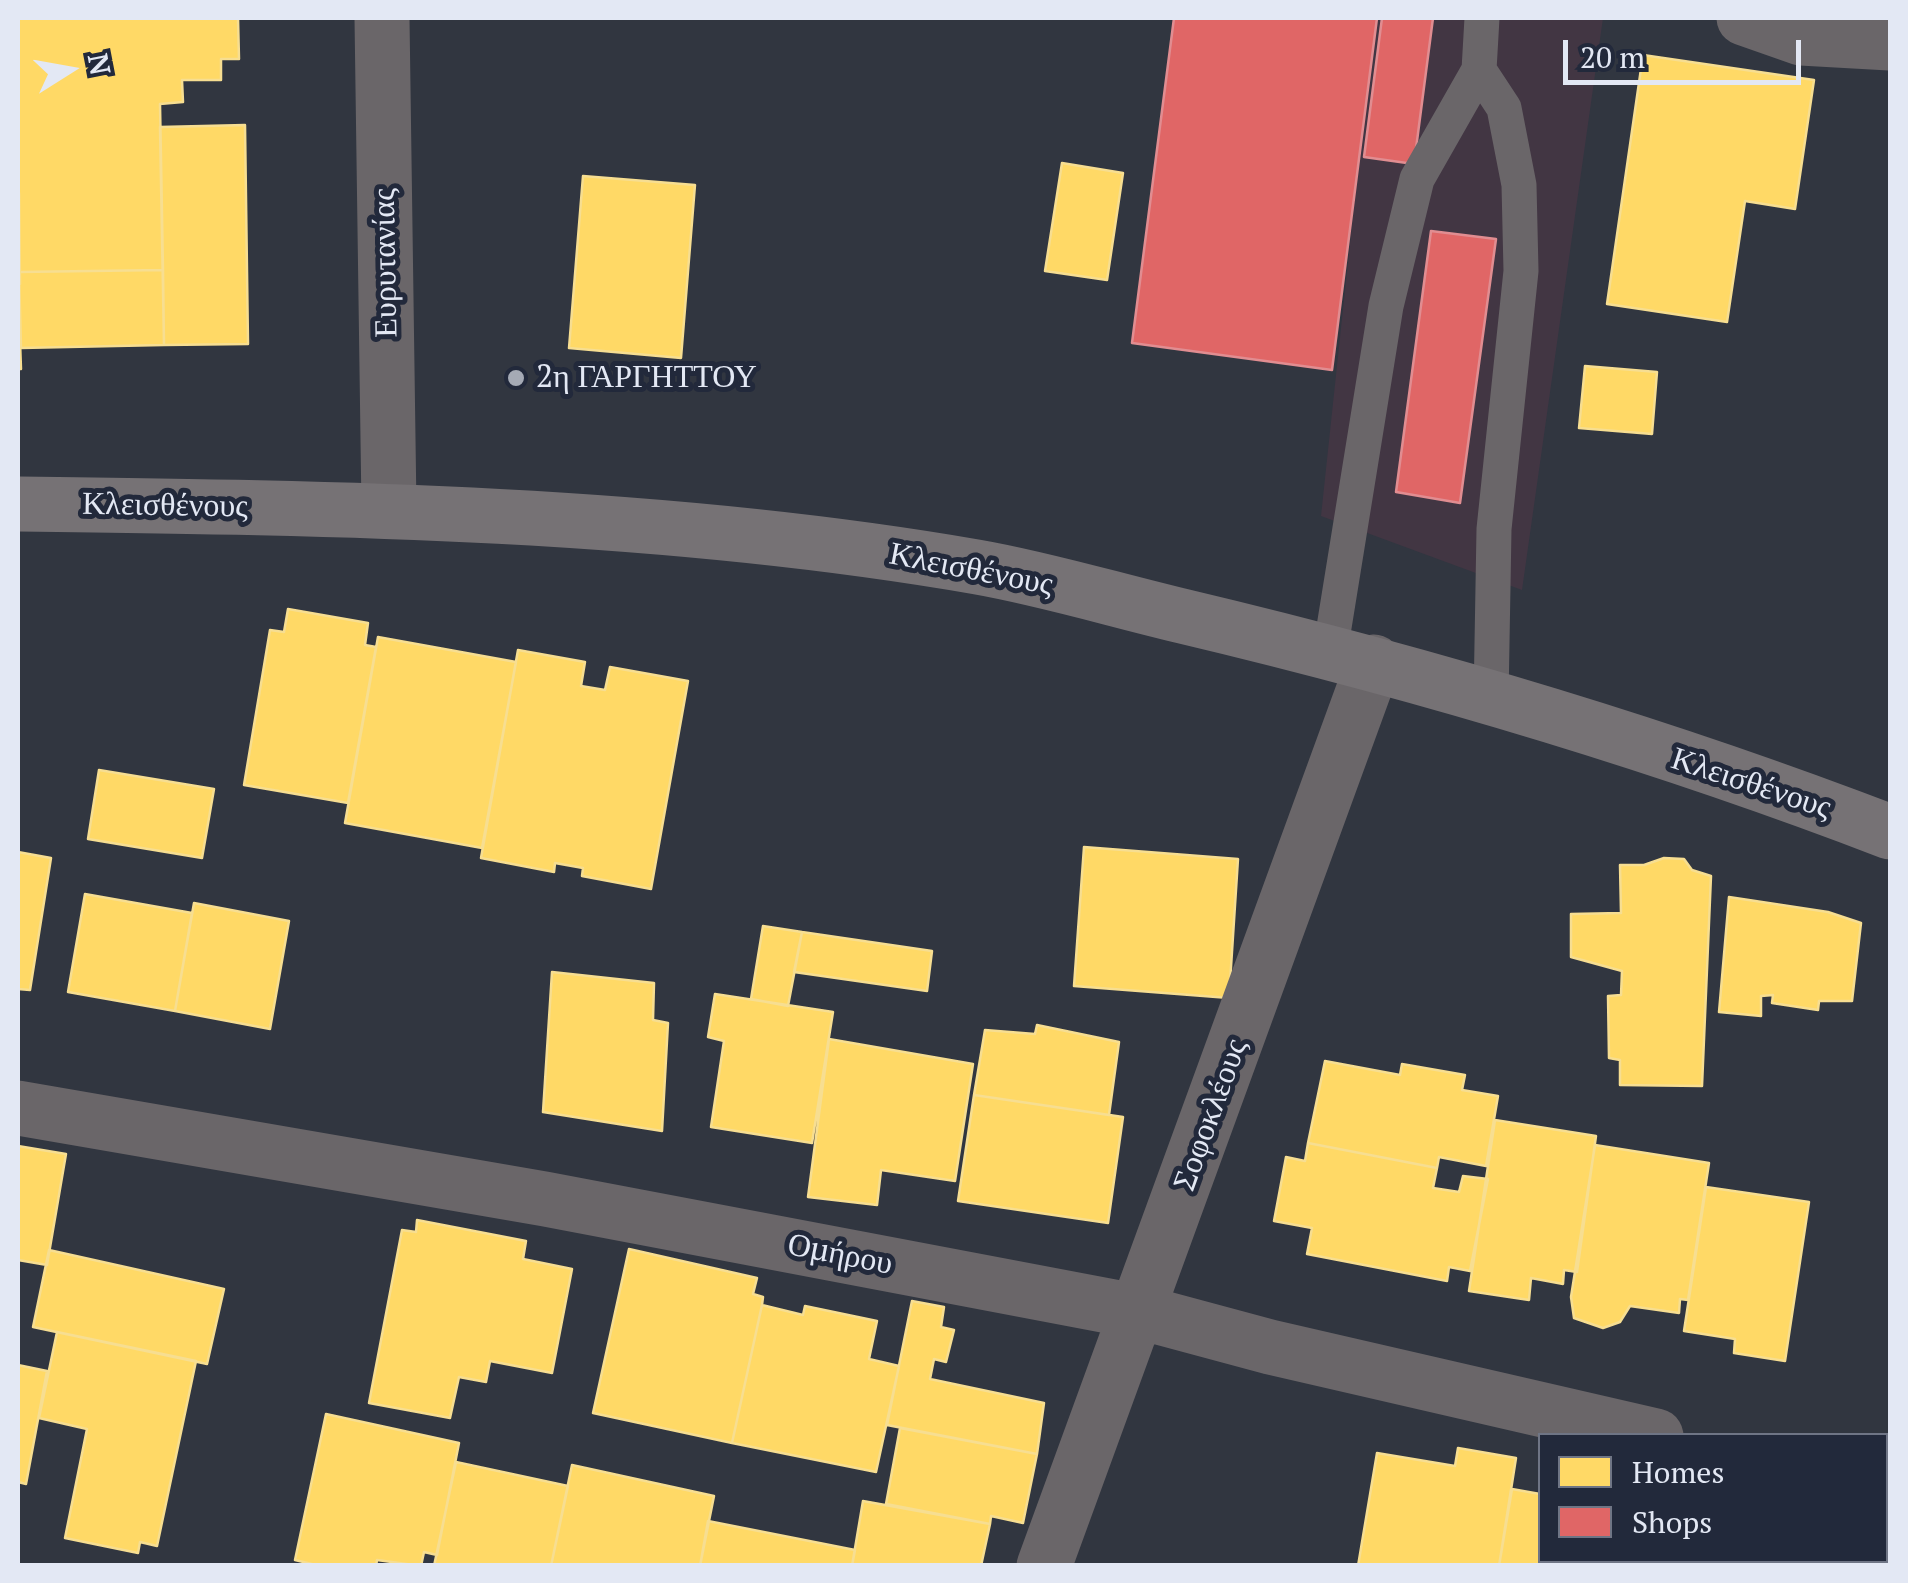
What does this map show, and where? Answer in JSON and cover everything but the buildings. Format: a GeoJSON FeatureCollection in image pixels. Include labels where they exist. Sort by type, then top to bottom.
{"type":"FeatureCollection","features":[{"type":"Feature","properties":{"kind":"main road","name":"Κλεισθένους"},"geometry":{"type":"LineString","coordinates":[[18,504],[389,509],[737,536],[925,559],[1052,583],[1352,657],[1804,799],[1890,832]]}},
{"type":"Feature","properties":{"kind":"street","name":"Ευρυτανίας"},"geometry":{"type":"LineString","coordinates":[[382,18],[389,509]]}},
{"type":"Feature","properties":{"kind":"street"},"geometry":{"type":"LineString","coordinates":[[1744,18],[1801,38],[1890,43]]}},
{"type":"Feature","properties":{"kind":"street","name":"Σοφοκλέους"},"geometry":{"type":"LineString","coordinates":[[1044,1566],[1140,1312],[1352,657]]}},
{"type":"Feature","properties":{"kind":"street","name":"Ομήρου"},"geometry":{"type":"LineString","coordinates":[[18,1108],[545,1199],[1140,1312],[1270,1347],[1643,1433]]}},
{"type":"Feature","properties":{"kind":"lane"},"geometry":{"type":"LineString","coordinates":[[1352,657],[1386,306],[1417,180],[1479,70],[1482,18]]}},
{"type":"Feature","properties":{"kind":"lane"},"geometry":{"type":"LineString","coordinates":[[1479,70],[1504,108],[1519,185],[1521,271],[1494,529],[1491,700]]}},
{"type":"Feature","properties":{"kind":"shaded area"},"geometry":{"type":"Polygon","coordinates":[[[1374,18],[1603,18],[1522,590],[1321,516],[1374,18]]]}},
{"type":"Feature","properties":{"kind":"place","name":"2η ΓΑΡΓΗΤΤΟΥ"},"geometry":{"type":"Point","coordinates":[516,378]}}]}
